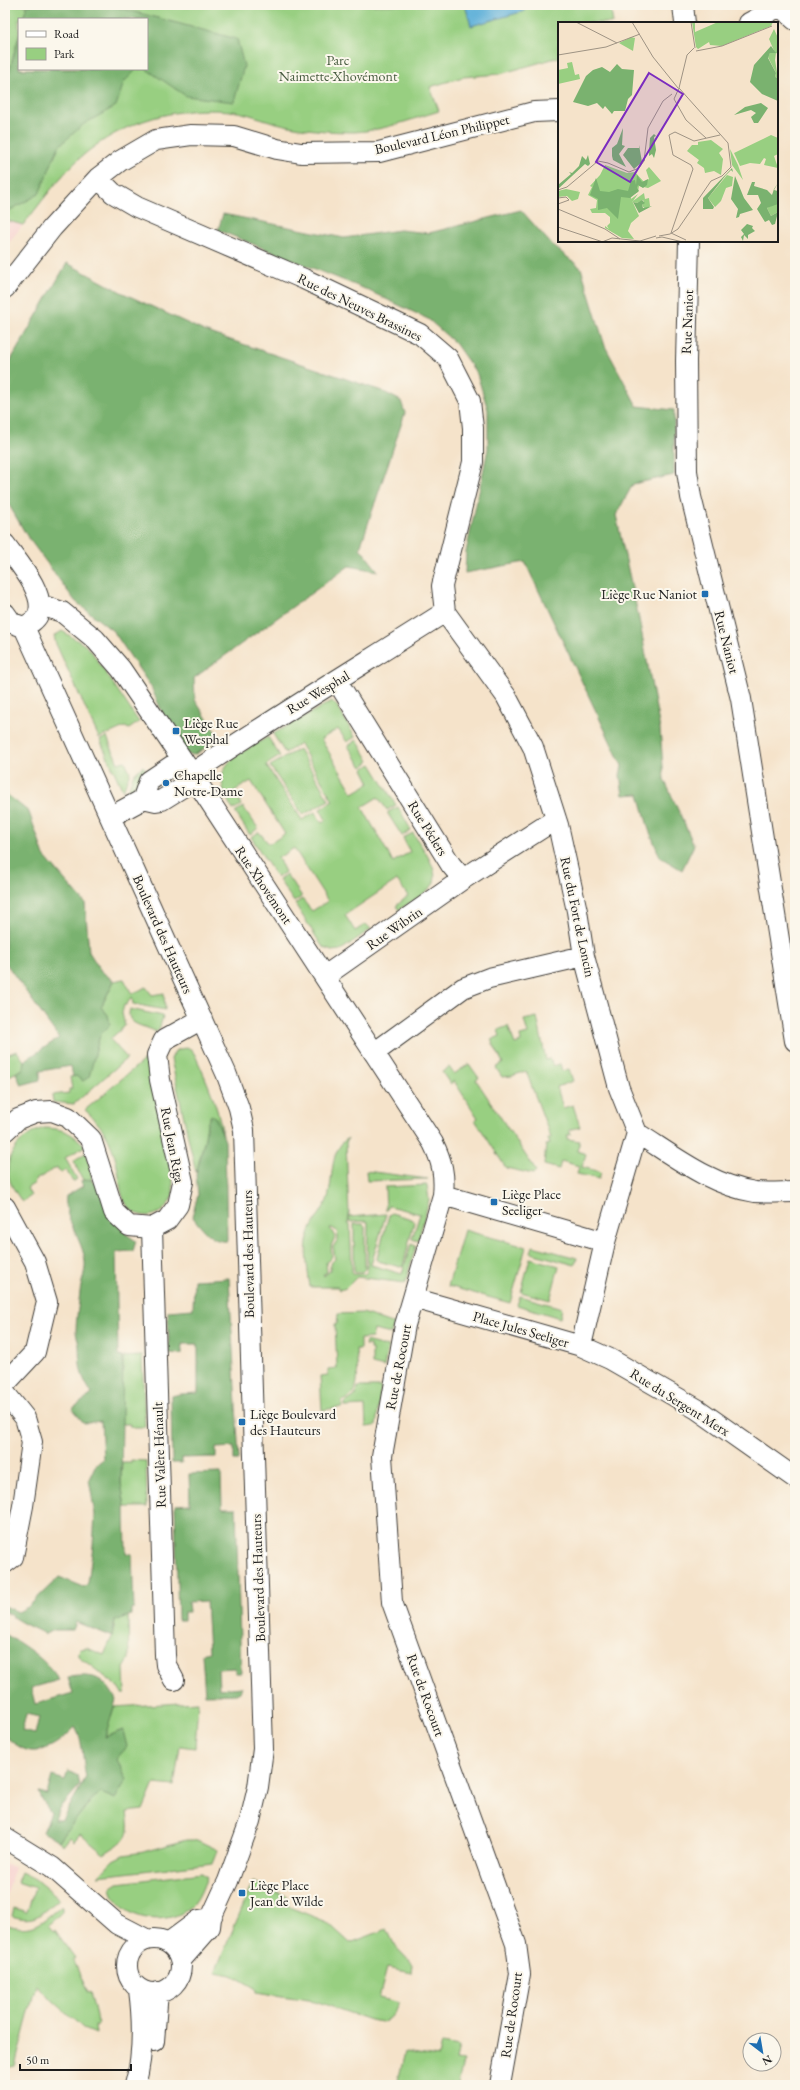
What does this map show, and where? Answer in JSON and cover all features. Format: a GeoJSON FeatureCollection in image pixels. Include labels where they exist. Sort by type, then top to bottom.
{"type":"FeatureCollection","features":[{"type":"Feature","properties":{"kind":"street"},"geometry":{"type":"LineString","coordinates":[[683,5],[685,22]]}},
{"type":"Feature","properties":{"kind":"street"},"geometry":{"type":"LineString","coordinates":[[781,6],[795,20]]}},
{"type":"Feature","properties":{"kind":"street"},"geometry":{"type":"LineString","coordinates":[[751,22],[781,6]]}},
{"type":"Feature","properties":{"kind":"street"},"geometry":{"type":"LineString","coordinates":[[769,22],[781,6]]}},
{"type":"Feature","properties":{"kind":"street","name":"Boulevard Léon Philippet"},"geometry":{"type":"LineString","coordinates":[[5,288],[52,228],[98,178],[120,161],[156,140],[191,135],[234,136],[277,149],[300,153],[379,152],[534,112],[558,111]]}},
{"type":"Feature","properties":{"kind":"street","name":"Rue des Neuves Brassines"},"geometry":{"type":"LineString","coordinates":[[98,178],[113,193],[137,207],[304,279],[420,334],[448,358],[470,401],[473,428],[473,462],[442,586],[445,612]]}},
{"type":"Feature","properties":{"kind":"street","name":"Rue Naniot"},"geometry":{"type":"LineString","coordinates":[[689,242],[686,361],[687,471],[691,497],[741,699],[795,1041]]}},
{"type":"Feature","properties":{"kind":"street"},"geometry":{"type":"LineString","coordinates":[[5,544],[36,588],[41,605],[38,617],[24,627],[12,623],[5,613]]}},
{"type":"Feature","properties":{"kind":"street","name":"Rue Xhovémont"},"geometry":{"type":"LineString","coordinates":[[41,605],[62,612],[95,639],[121,669],[325,976],[433,1143],[443,1168],[444,1181],[442,1195]]}},
{"type":"Feature","properties":{"kind":"street","name":"Rue Wesphal"},"geometry":{"type":"LineString","coordinates":[[189,771],[337,681],[445,612]]}},
{"type":"Feature","properties":{"kind":"street","name":"Rue du Fort de Loncin"},"geometry":{"type":"LineString","coordinates":[[445,612],[506,696],[533,748],[556,819],[577,911],[584,956],[619,1088],[637,1132]]}},
{"type":"Feature","properties":{"kind":"street","name":"Boulevard des Hauteurs"},"geometry":{"type":"LineString","coordinates":[[24,627],[202,1019],[232,1088],[244,1130],[263,1729],[261,1766],[250,1821],[228,1881],[211,1918],[210,1927],[181,1960]]}},
{"type":"Feature","properties":{"kind":"street","name":"Rue Péclers"},"geometry":{"type":"LineString","coordinates":[[337,681],[452,865],[463,879]]}},
{"type":"Feature","properties":{"kind":"street"},"geometry":{"type":"LineString","coordinates":[[110,817],[138,802]]}},
{"type":"Feature","properties":{"kind":"street"},"geometry":{"type":"LineString","coordinates":[[463,879],[556,819]]}},
{"type":"Feature","properties":{"kind":"street","name":"Rue Wibrin"},"geometry":{"type":"LineString","coordinates":[[325,976],[463,879]]}},
{"type":"Feature","properties":{"kind":"street"},"geometry":{"type":"LineString","coordinates":[[374,1053],[463,988],[489,978],[584,956]]}},
{"type":"Feature","properties":{"kind":"street","name":"Rue Jean Riga"},"geometry":{"type":"LineString","coordinates":[[152,1228],[167,1220],[178,1205],[183,1182],[160,1080],[158,1055],[164,1040],[202,1019]]}},
{"type":"Feature","properties":{"kind":"street"},"geometry":{"type":"LineString","coordinates":[[5,1131],[18,1119],[36,1112],[52,1111],[68,1117],[91,1139],[114,1212],[129,1226],[152,1228]]}},
{"type":"Feature","properties":{"kind":"street"},"geometry":{"type":"LineString","coordinates":[[413,1298],[442,1195],[605,1242],[637,1132],[696,1171],[728,1185],[756,1192],[795,1192]]}},
{"type":"Feature","properties":{"kind":"street"},"geometry":{"type":"LineString","coordinates":[[5,1207],[35,1262],[47,1302],[36,1352],[5,1384]]}},
{"type":"Feature","properties":{"kind":"street","name":"Rue Valère Hénault"},"geometry":{"type":"LineString","coordinates":[[152,1228],[165,1655],[166,1665],[174,1680]]}},
{"type":"Feature","properties":{"kind":"street","name":"Place Jules Seeliger"},"geometry":{"type":"LineString","coordinates":[[413,1298],[581,1346],[605,1242]]}},
{"type":"Feature","properties":{"kind":"street","name":"Rue de Rocourt"},"geometry":{"type":"LineString","coordinates":[[413,1298],[405,1325],[382,1456],[392,1602],[516,1944],[520,1974],[500,2085]]}},
{"type":"Feature","properties":{"kind":"street","name":"Rue du Sergent Merx"},"geometry":{"type":"LineString","coordinates":[[581,1346],[610,1359],[697,1409],[795,1478]]}},
{"type":"Feature","properties":{"kind":"street"},"geometry":{"type":"LineString","coordinates":[[5,1393],[25,1418],[32,1442],[23,1506],[13,1557],[5,1563]]}},
{"type":"Feature","properties":{"kind":"street"},"geometry":{"type":"LineString","coordinates":[[5,1838],[52,1867],[91,1903],[99,1907],[117,1924],[146,1939]]}},
{"type":"Feature","properties":{"kind":"street"},"geometry":{"type":"LineString","coordinates":[[91,1903],[94,1910],[127,1956],[127,1972],[130,1979],[149,1991],[165,1991],[177,1981],[181,1973],[181,1960],[175,1948],[159,1939],[146,1939],[138,1943],[127,1956]]}},
{"type":"Feature","properties":{"kind":"street"},"geometry":{"type":"LineString","coordinates":[[168,1943],[199,1920],[211,1918]]}},
{"type":"Feature","properties":{"kind":"street"},"geometry":{"type":"LineString","coordinates":[[135,2085],[138,2073],[143,2020],[149,1991]]}},
{"type":"Feature","properties":{"kind":"street"},"geometry":{"type":"LineString","coordinates":[[149,1991],[149,2085]]}},
{"type":"Feature","properties":{"kind":"shaded area"},"geometry":{"type":"Polygon","coordinates":[[[5,220],[23,225],[5,247],[5,220]]]}},
{"type":"Feature","properties":{"kind":"shaded area"},"geometry":{"type":"Polygon","coordinates":[[[5,1863],[15,1868],[5,1899],[5,1863]]]}},
{"type":"Feature","properties":{"kind":"green space","name":"Parc Naimette-Xhovémont"},"geometry":{"type":"Polygon","coordinates":[[[5,5],[610,5],[613,22],[558,22],[558,57],[500,74],[463,77],[430,87],[439,111],[387,127],[365,131],[337,132],[279,124],[238,112],[217,110],[195,110],[174,113],[134,125],[97,145],[80,158],[57,182],[23,225],[5,220],[5,5]]]}},
{"type":"Feature","properties":{"kind":"green space"},"geometry":{"type":"Polygon","coordinates":[[[27,5],[109,5],[237,39],[244,66],[234,102],[186,96],[147,70],[148,18],[23,18],[27,5]]]}},
{"type":"Feature","properties":{"kind":"green space"},"geometry":{"type":"Polygon","coordinates":[[[18,39],[18,70],[136,70],[124,82],[116,106],[84,124],[59,146],[39,194],[5,213],[5,87],[18,39]]]}},
{"type":"Feature","properties":{"kind":"green space"},"geometry":{"type":"Polygon","coordinates":[[[521,210],[552,245],[581,268],[605,346],[637,406],[674,410],[674,475],[633,484],[616,515],[639,619],[660,729],[664,779],[694,845],[682,870],[660,857],[649,830],[639,794],[623,795],[620,775],[622,766],[525,562],[465,573],[466,552],[488,449],[488,410],[477,374],[455,343],[428,319],[365,289],[218,230],[223,214],[344,238],[400,230],[429,233],[521,210]]]}},
{"type":"Feature","properties":{"kind":"green space"},"geometry":{"type":"Polygon","coordinates":[[[67,263],[121,292],[204,331],[382,391],[401,401],[405,413],[360,548],[378,571],[349,566],[194,678],[195,700],[220,739],[194,755],[187,754],[167,723],[151,687],[114,632],[75,601],[27,536],[5,498],[5,370],[67,263]]]}},
{"type":"Feature","properties":{"kind":"green space"},"geometry":{"type":"Polygon","coordinates":[[[62,631],[85,645],[91,651],[139,722],[129,729],[125,727],[99,738],[56,644],[54,636],[62,631]]]}},
{"type":"Feature","properties":{"kind":"green space"},"geometry":{"type":"Polygon","coordinates":[[[332,701],[337,706],[355,737],[347,742],[338,729],[321,739],[353,793],[370,783],[363,769],[371,764],[396,805],[387,810],[378,797],[362,807],[393,862],[410,852],[403,838],[413,833],[430,860],[435,875],[434,881],[428,890],[399,910],[396,906],[408,896],[397,880],[345,915],[355,931],[366,924],[371,929],[341,950],[331,951],[322,946],[295,904],[302,899],[312,911],[328,901],[294,848],[278,858],[285,872],[277,878],[251,837],[259,832],[269,844],[285,834],[251,781],[234,791],[241,805],[233,810],[225,795],[222,783],[223,773],[227,764],[234,757],[268,737],[280,756],[266,765],[302,820],[315,812],[322,823],[326,820],[320,809],[333,801],[300,744],[285,753],[273,734],[332,701]]]}},
{"type":"Feature","properties":{"kind":"green space"},"geometry":{"type":"Polygon","coordinates":[[[107,737],[118,763],[125,761],[130,772],[123,791],[100,740],[107,737]]]}},
{"type":"Feature","properties":{"kind":"green space"},"geometry":{"type":"Polygon","coordinates":[[[357,740],[369,761],[362,767],[348,746],[357,740]]]}},
{"type":"Feature","properties":{"kind":"green space"},"geometry":{"type":"Polygon","coordinates":[[[299,749],[329,800],[303,815],[270,766],[299,749]]]}},
{"type":"Feature","properties":{"kind":"green space"},"geometry":{"type":"Polygon","coordinates":[[[143,766],[147,771],[136,796],[131,789],[128,791],[133,775],[143,766]]]}},
{"type":"Feature","properties":{"kind":"green space"},"geometry":{"type":"Polygon","coordinates":[[[5,793],[29,812],[44,856],[85,903],[89,952],[101,971],[114,981],[101,1007],[108,1015],[110,1025],[100,1035],[89,1077],[83,1081],[76,1076],[73,1077],[71,1066],[40,1071],[40,1080],[21,1085],[16,1073],[23,1069],[24,1061],[59,1038],[5,962],[5,793]]]}},
{"type":"Feature","properties":{"kind":"green space"},"geometry":{"type":"Polygon","coordinates":[[[243,807],[258,828],[250,835],[235,812],[243,807]]]}},
{"type":"Feature","properties":{"kind":"green space"},"geometry":{"type":"Polygon","coordinates":[[[398,807],[411,830],[402,836],[388,814],[388,812],[398,807]]]}},
{"type":"Feature","properties":{"kind":"green space"},"geometry":{"type":"Polygon","coordinates":[[[286,874],[301,895],[301,897],[294,902],[279,880],[286,874]]]}},
{"type":"Feature","properties":{"kind":"green space"},"geometry":{"type":"Polygon","coordinates":[[[124,979],[132,994],[146,987],[152,995],[164,993],[165,1010],[133,1004],[132,997],[126,1005],[124,1005],[122,1013],[125,1026],[110,1039],[127,1058],[74,1104],[53,1102],[52,1095],[69,1093],[69,1089],[72,1089],[70,1077],[76,1076],[92,1064],[100,1035],[110,1025],[108,1015],[101,1007],[114,981],[124,979]]]}},
{"type":"Feature","properties":{"kind":"green space"},"geometry":{"type":"Polygon","coordinates":[[[130,1009],[163,1016],[160,1027],[156,1032],[133,1022],[129,1015],[130,1009]]]}},
{"type":"Feature","properties":{"kind":"green space"},"geometry":{"type":"Polygon","coordinates":[[[537,1017],[546,1060],[550,1059],[553,1066],[560,1064],[562,1071],[569,1069],[573,1081],[557,1087],[563,1108],[573,1105],[580,1127],[569,1130],[571,1134],[567,1135],[567,1139],[580,1141],[577,1151],[586,1154],[582,1167],[601,1172],[599,1179],[577,1174],[579,1166],[561,1161],[559,1169],[544,1165],[546,1145],[550,1144],[548,1139],[551,1138],[526,1071],[512,1076],[502,1077],[496,1068],[503,1063],[491,1040],[500,1036],[498,1030],[508,1026],[515,1044],[521,1042],[520,1036],[528,1034],[524,1020],[537,1017]]]}},
{"type":"Feature","properties":{"kind":"green space"},"geometry":{"type":"Polygon","coordinates":[[[187,1047],[192,1050],[195,1055],[208,1084],[223,1135],[216,1118],[207,1123],[205,1138],[196,1173],[171,1059],[175,1051],[187,1047]]]}},
{"type":"Feature","properties":{"kind":"green space"},"geometry":{"type":"Polygon","coordinates":[[[17,1051],[24,1061],[23,1069],[5,1078],[5,1055],[17,1051]]]}},
{"type":"Feature","properties":{"kind":"green space"},"geometry":{"type":"Polygon","coordinates":[[[144,1060],[152,1076],[173,1181],[173,1195],[167,1205],[157,1214],[150,1216],[138,1214],[125,1202],[121,1191],[115,1156],[112,1148],[104,1132],[93,1117],[85,1110],[144,1060]]]}},
{"type":"Feature","properties":{"kind":"green space"},"geometry":{"type":"Polygon","coordinates":[[[469,1064],[479,1078],[476,1080],[536,1171],[533,1174],[506,1168],[475,1120],[478,1118],[454,1081],[450,1084],[442,1072],[449,1067],[454,1074],[469,1064]]]}},
{"type":"Feature","properties":{"kind":"green space"},"geometry":{"type":"Polygon","coordinates":[[[211,1115],[216,1118],[225,1141],[227,1241],[221,1241],[211,1237],[192,1216],[198,1195],[196,1175],[207,1123],[211,1115]]]}},
{"type":"Feature","properties":{"kind":"green space"},"geometry":{"type":"Polygon","coordinates":[[[44,1128],[67,1132],[85,1146],[65,1158],[77,1179],[73,1182],[66,1170],[60,1173],[57,1167],[34,1181],[35,1183],[27,1188],[31,1196],[22,1202],[11,1184],[8,1174],[8,1165],[15,1149],[21,1142],[36,1131],[44,1128]]]}},
{"type":"Feature","properties":{"kind":"green space"},"geometry":{"type":"Polygon","coordinates":[[[348,1138],[346,1143],[349,1214],[348,1224],[350,1224],[352,1271],[354,1274],[365,1274],[367,1272],[368,1224],[367,1221],[349,1222],[349,1217],[386,1214],[371,1265],[402,1274],[411,1244],[416,1246],[405,1283],[357,1277],[346,1288],[340,1290],[338,1287],[310,1287],[306,1247],[308,1236],[329,1195],[334,1159],[341,1144],[348,1138]],[[330,1228],[335,1237],[331,1246],[332,1257],[326,1262],[327,1272],[323,1275],[324,1276],[330,1271],[330,1264],[335,1259],[333,1247],[338,1239],[337,1231],[330,1228]]]}},
{"type":"Feature","properties":{"kind":"green space"},"geometry":{"type":"Polygon","coordinates":[[[87,1152],[92,1180],[83,1180],[73,1161],[87,1152]]]}},
{"type":"Feature","properties":{"kind":"green space"},"geometry":{"type":"Polygon","coordinates":[[[366,1171],[428,1179],[367,1181],[366,1171]]]}},
{"type":"Feature","properties":{"kind":"green space"},"geometry":{"type":"Polygon","coordinates":[[[89,1179],[98,1184],[126,1234],[136,1241],[133,1251],[116,1252],[118,1356],[123,1357],[121,1483],[125,1507],[126,1553],[132,1554],[134,1609],[131,1609],[131,1615],[115,1621],[112,1637],[76,1622],[73,1630],[55,1630],[45,1634],[5,1611],[5,1606],[18,1612],[28,1607],[59,1577],[84,1587],[88,1583],[95,1515],[89,1479],[95,1466],[103,1459],[101,1421],[84,1423],[72,1409],[92,1394],[81,1371],[79,1344],[76,1335],[76,1321],[85,1262],[81,1245],[67,1213],[66,1196],[83,1186],[81,1181],[89,1179]]]}},
{"type":"Feature","properties":{"kind":"green space"},"geometry":{"type":"Polygon","coordinates":[[[427,1185],[429,1200],[418,1241],[412,1239],[420,1214],[389,1206],[386,1211],[385,1187],[427,1185]]]}},
{"type":"Feature","properties":{"kind":"green space"},"geometry":{"type":"Polygon","coordinates":[[[391,1213],[412,1219],[414,1222],[403,1266],[400,1267],[378,1261],[377,1258],[389,1215],[391,1213]]]}},
{"type":"Feature","properties":{"kind":"green space"},"geometry":{"type":"Polygon","coordinates":[[[354,1224],[363,1224],[365,1227],[365,1269],[362,1272],[355,1272],[354,1269],[354,1224]]]}},
{"type":"Feature","properties":{"kind":"green space"},"geometry":{"type":"Polygon","coordinates":[[[464,1230],[526,1247],[510,1303],[448,1286],[464,1230]]]}},
{"type":"Feature","properties":{"kind":"green space"},"geometry":{"type":"Polygon","coordinates":[[[533,1246],[577,1258],[575,1265],[531,1253],[533,1246]]]}},
{"type":"Feature","properties":{"kind":"green space"},"geometry":{"type":"Polygon","coordinates":[[[530,1258],[559,1266],[550,1300],[521,1292],[530,1258]]]}},
{"type":"Feature","properties":{"kind":"green space"},"geometry":{"type":"Polygon","coordinates":[[[229,1278],[239,1460],[234,1460],[234,1447],[216,1448],[216,1457],[182,1458],[182,1463],[172,1463],[171,1396],[198,1393],[198,1344],[182,1344],[182,1354],[169,1353],[168,1311],[193,1309],[194,1280],[229,1278]]]}},
{"type":"Feature","properties":{"kind":"green space"},"geometry":{"type":"Polygon","coordinates":[[[520,1296],[562,1308],[560,1318],[517,1305],[520,1296]]]}},
{"type":"Feature","properties":{"kind":"green space"},"geometry":{"type":"Polygon","coordinates":[[[363,1313],[394,1324],[391,1334],[374,1330],[372,1338],[360,1339],[360,1349],[356,1349],[358,1372],[356,1387],[353,1393],[349,1398],[342,1401],[342,1407],[322,1410],[320,1376],[328,1375],[328,1369],[337,1368],[335,1324],[337,1324],[338,1314],[363,1313]]]}},
{"type":"Feature","properties":{"kind":"green space"},"geometry":{"type":"Polygon","coordinates":[[[366,1341],[388,1347],[384,1367],[372,1364],[372,1349],[370,1349],[370,1345],[365,1345],[366,1341]]]}},
{"type":"Feature","properties":{"kind":"green space"},"geometry":{"type":"Polygon","coordinates":[[[142,1356],[145,1427],[130,1427],[130,1424],[121,1424],[123,1357],[142,1356]]]}},
{"type":"Feature","properties":{"kind":"green space"},"geometry":{"type":"Polygon","coordinates":[[[358,1387],[381,1387],[376,1426],[366,1427],[365,1406],[345,1407],[345,1403],[355,1396],[358,1387]]]}},
{"type":"Feature","properties":{"kind":"green space"},"geometry":{"type":"Polygon","coordinates":[[[131,1460],[146,1461],[147,1507],[125,1507],[121,1483],[122,1463],[131,1463],[131,1460]]]}},
{"type":"Feature","properties":{"kind":"green space"},"geometry":{"type":"Polygon","coordinates":[[[221,1473],[222,1508],[236,1508],[241,1673],[235,1673],[235,1668],[218,1669],[219,1689],[242,1687],[240,1692],[236,1694],[205,1695],[202,1654],[209,1652],[206,1601],[188,1602],[189,1612],[184,1612],[184,1620],[178,1620],[175,1505],[190,1504],[189,1474],[221,1473]]]}},
{"type":"Feature","properties":{"kind":"green space"},"geometry":{"type":"Polygon","coordinates":[[[128,1615],[129,1659],[124,1667],[125,1694],[122,1694],[116,1685],[78,1656],[78,1652],[81,1649],[87,1648],[104,1655],[112,1637],[115,1621],[128,1615]]]}},
{"type":"Feature","properties":{"kind":"green space"},"geometry":{"type":"Polygon","coordinates":[[[5,1634],[42,1660],[59,1680],[31,1688],[35,1704],[73,1693],[68,1677],[84,1676],[97,1678],[107,1686],[116,1700],[105,1737],[123,1730],[127,1747],[116,1759],[127,1779],[115,1799],[101,1793],[88,1804],[59,1841],[43,1832],[51,1813],[42,1800],[39,1792],[47,1794],[52,1776],[65,1780],[68,1771],[78,1776],[80,1785],[62,1806],[54,1820],[62,1820],[86,1777],[80,1739],[75,1727],[56,1744],[38,1751],[25,1750],[5,1736],[5,1634]],[[26,1714],[22,1731],[35,1734],[39,1717],[26,1714]]]}},
{"type":"Feature","properties":{"kind":"green space"},"geometry":{"type":"Polygon","coordinates":[[[198,1702],[195,1748],[180,1746],[174,1786],[154,1784],[143,1810],[127,1812],[127,1834],[122,1842],[104,1854],[80,1834],[74,1841],[70,1837],[63,1846],[59,1841],[88,1804],[101,1793],[127,1779],[116,1759],[123,1730],[105,1737],[114,1707],[198,1702]]]}},
{"type":"Feature","properties":{"kind":"green space"},"geometry":{"type":"Polygon","coordinates":[[[186,1840],[197,1840],[218,1850],[213,1863],[98,1876],[113,1860],[123,1855],[144,1852],[186,1840]]]}},
{"type":"Feature","properties":{"kind":"green space"},"geometry":{"type":"Polygon","coordinates":[[[21,1872],[35,1879],[59,1899],[43,1913],[33,1918],[27,1919],[12,1916],[14,1908],[27,1912],[35,1888],[17,1882],[21,1872]]]}},
{"type":"Feature","properties":{"kind":"green space"},"geometry":{"type":"Polygon","coordinates":[[[202,1873],[207,1877],[194,1904],[181,1913],[170,1917],[158,1919],[146,1918],[124,1909],[116,1900],[111,1889],[118,1883],[202,1873]]]}},
{"type":"Feature","properties":{"kind":"green space"},"geometry":{"type":"Polygon","coordinates":[[[253,1882],[287,1896],[289,1907],[327,1922],[350,1943],[387,1929],[395,1946],[413,1965],[412,1973],[387,1968],[379,1998],[400,2003],[393,2016],[382,2022],[370,2020],[315,2001],[256,1992],[255,1988],[232,1975],[215,1972],[253,1882]]]}},
{"type":"Feature","properties":{"kind":"green space"},"geometry":{"type":"Polygon","coordinates":[[[62,1905],[62,1912],[48,1925],[53,1931],[55,1930],[75,1958],[73,1959],[88,1993],[90,1992],[98,2025],[95,2026],[96,2034],[84,2029],[36,1985],[15,2066],[5,2068],[5,1924],[23,1928],[36,1925],[62,1905]]]}},
{"type":"Feature","properties":{"kind":"green space"},"geometry":{"type":"Polygon","coordinates":[[[441,2044],[459,2047],[456,2060],[463,2061],[458,2085],[397,2085],[405,2052],[438,2057],[441,2044]]]}},
{"type":"Feature","properties":{"kind":"water"},"geometry":{"type":"Polygon","coordinates":[[[465,5],[523,5],[525,11],[471,26],[465,5]]]}},
{"type":"Feature","properties":{"kind":"place","name":"Liège Rue Naniot"},"geometry":{"type":"Point","coordinates":[705,594]}},
{"type":"Feature","properties":{"kind":"place","name":"Liège Rue Wesphal"},"geometry":{"type":"Point","coordinates":[176,731]}},
{"type":"Feature","properties":{"kind":"place","name":"Chapelle Notre-Dame"},"geometry":{"type":"Point","coordinates":[166,783]}},
{"type":"Feature","properties":{"kind":"place","name":"Liège Place Seeliger"},"geometry":{"type":"Point","coordinates":[494,1202]}},
{"type":"Feature","properties":{"kind":"place","name":"Liège Boulevard des Hauteurs"},"geometry":{"type":"Point","coordinates":[242,1422]}},
{"type":"Feature","properties":{"kind":"place","name":"Liège Place Jean de Wilde"},"geometry":{"type":"Point","coordinates":[242,1893]}}]}
